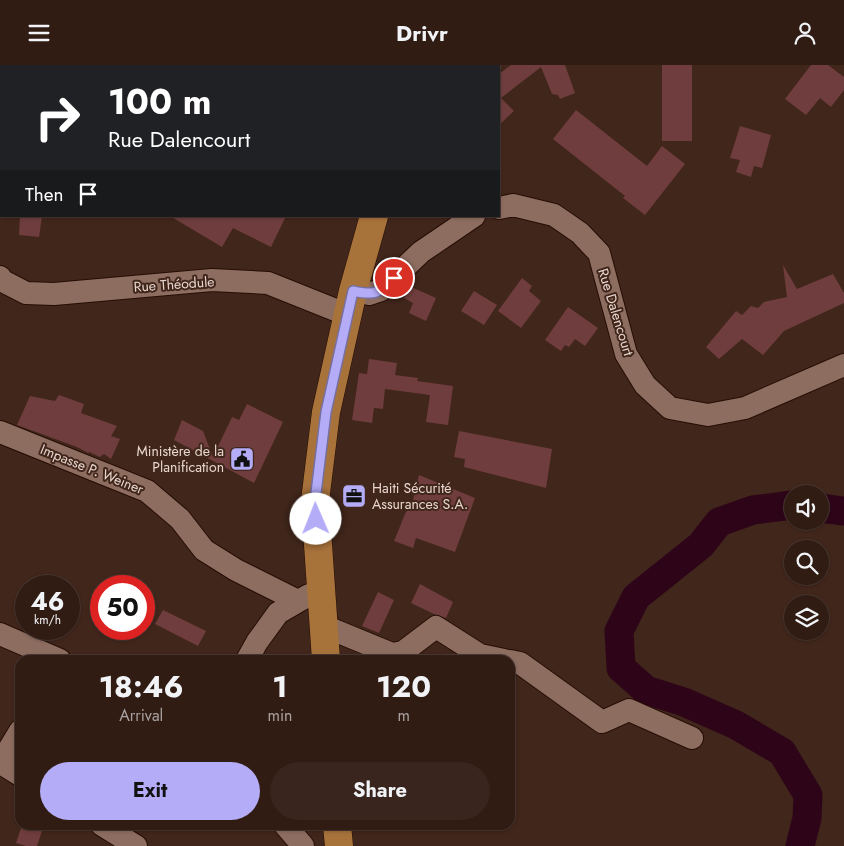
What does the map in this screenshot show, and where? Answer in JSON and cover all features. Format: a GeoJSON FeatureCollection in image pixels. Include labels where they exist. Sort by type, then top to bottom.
{"type":"FeatureCollection","features":[{"type":"Feature","properties":{"kind":"main road"},"geometry":{"type":"LineString","coordinates":[[326,655],[324,626],[310,596],[315,501],[326,412],[350,303],[374,217]]}},
{"type":"Feature","properties":{"kind":"main road"},"geometry":{"type":"LineString","coordinates":[[337,830],[339,846]]}},
{"type":"Feature","properties":{"kind":"street","name":"Rue Dalencourt"},"geometry":{"type":"LineString","coordinates":[[500,208],[513,205],[554,215],[580,233],[599,253],[626,354],[645,385],[670,408],[708,415],[745,408],[844,365]]}},
{"type":"Feature","properties":{"kind":"street"},"geometry":{"type":"LineString","coordinates":[[350,303],[381,290],[421,252],[473,217]]}},
{"type":"Feature","properties":{"kind":"street","name":"Rue Théodule"},"geometry":{"type":"LineString","coordinates":[[0,277],[1,281],[26,293],[54,294],[212,281],[268,283],[350,303]]}},
{"type":"Feature","properties":{"kind":"street","name":"Impasse P. Weiner"},"geometry":{"type":"LineString","coordinates":[[0,432],[147,491],[180,519],[204,550],[236,569],[310,596]]}},
{"type":"Feature","properties":{"kind":"street"},"geometry":{"type":"LineString","coordinates":[[250,655],[257,641],[278,613],[310,596]]}},
{"type":"Feature","properties":{"kind":"street"},"geometry":{"type":"LineString","coordinates":[[324,626],[392,654],[403,652],[436,627],[480,655]]}},
{"type":"Feature","properties":{"kind":"street"},"geometry":{"type":"LineString","coordinates":[[0,634],[48,655]]}},
{"type":"Feature","properties":{"kind":"street"},"geometry":{"type":"LineString","coordinates":[[515,662],[520,663],[602,722],[629,710],[692,738]]}},
{"type":"Feature","properties":{"kind":"street"},"geometry":{"type":"LineString","coordinates":[[15,739],[0,764],[15,772]]}},
{"type":"Feature","properties":{"kind":"street"},"geometry":{"type":"LineString","coordinates":[[110,830],[136,846]]}},
{"type":"Feature","properties":{"kind":"street"},"geometry":{"type":"LineString","coordinates":[[289,830],[303,846]]}},
{"type":"Feature","properties":{"kind":"building"},"geometry":{"type":"Polygon","coordinates":[[[511,65],[565,65],[575,93],[560,99],[558,95],[552,94],[541,67],[501,98],[514,111],[500,124],[500,73],[511,65]]]}},
{"type":"Feature","properties":{"kind":"building"},"geometry":{"type":"Polygon","coordinates":[[[662,65],[692,65],[692,141],[662,141],[662,65]]]}},
{"type":"Feature","properties":{"kind":"building"},"geometry":{"type":"Polygon","coordinates":[[[811,65],[828,65],[844,77],[844,90],[831,107],[820,98],[806,115],[785,99],[811,65]]]}},
{"type":"Feature","properties":{"kind":"building"},"geometry":{"type":"Polygon","coordinates":[[[576,110],[647,166],[662,146],[685,164],[645,215],[623,198],[625,196],[553,139],[576,110]]]}},
{"type":"Feature","properties":{"kind":"building"},"geometry":{"type":"Polygon","coordinates":[[[740,126],[771,135],[762,168],[754,166],[751,177],[736,172],[740,160],[730,158],[740,126]]]}},
{"type":"Feature","properties":{"kind":"building"},"geometry":{"type":"Polygon","coordinates":[[[20,217],[42,217],[39,237],[19,235],[20,217]]]}},
{"type":"Feature","properties":{"kind":"building"},"geometry":{"type":"Polygon","coordinates":[[[172,217],[286,217],[271,247],[233,228],[222,247],[172,217]]]}},
{"type":"Feature","properties":{"kind":"building"},"geometry":{"type":"Polygon","coordinates":[[[783,265],[797,289],[833,274],[844,293],[844,303],[784,331],[763,355],[742,339],[719,359],[706,347],[736,311],[742,315],[751,306],[758,308],[764,302],[787,297],[783,265]]]}},
{"type":"Feature","properties":{"kind":"building"},"geometry":{"type":"Polygon","coordinates":[[[522,278],[532,286],[529,291],[541,301],[521,328],[498,311],[522,278]]]}},
{"type":"Feature","properties":{"kind":"building"},"geometry":{"type":"Polygon","coordinates":[[[409,286],[436,298],[426,321],[409,313],[413,303],[404,298],[409,286]]]}},
{"type":"Feature","properties":{"kind":"building"},"geometry":{"type":"Polygon","coordinates":[[[474,291],[497,305],[484,325],[461,311],[474,291]]]}},
{"type":"Feature","properties":{"kind":"building"},"geometry":{"type":"Polygon","coordinates":[[[568,307],[598,328],[585,346],[575,339],[569,347],[565,345],[561,351],[545,340],[568,307]]]}},
{"type":"Feature","properties":{"kind":"building"},"geometry":{"type":"Polygon","coordinates":[[[369,359],[397,363],[395,375],[418,378],[417,381],[453,386],[448,425],[426,422],[430,395],[385,389],[383,409],[374,408],[372,423],[352,420],[359,373],[367,374],[369,359]]]}},
{"type":"Feature","properties":{"kind":"building"},"geometry":{"type":"Polygon","coordinates":[[[59,395],[84,404],[81,413],[117,426],[111,436],[120,439],[111,459],[104,454],[100,457],[88,453],[77,447],[17,425],[30,396],[55,401],[59,395]]]}},
{"type":"Feature","properties":{"kind":"building"},"geometry":{"type":"Polygon","coordinates":[[[247,404],[283,422],[254,483],[174,440],[182,420],[203,431],[213,457],[232,417],[239,420],[247,404]]]}},
{"type":"Feature","properties":{"kind":"building"},"geometry":{"type":"Polygon","coordinates":[[[459,431],[552,449],[546,488],[464,467],[465,459],[454,457],[459,431]]]}},
{"type":"Feature","properties":{"kind":"building"},"geometry":{"type":"Polygon","coordinates":[[[419,475],[475,498],[455,552],[416,538],[413,548],[394,541],[413,500],[419,475]]]}},
{"type":"Feature","properties":{"kind":"building"},"geometry":{"type":"Polygon","coordinates":[[[420,584],[453,602],[446,618],[411,603],[420,584]]]}},
{"type":"Feature","properties":{"kind":"building"},"geometry":{"type":"Polygon","coordinates":[[[378,592],[394,600],[379,633],[362,626],[378,592]]]}},
{"type":"Feature","properties":{"kind":"building"},"geometry":{"type":"Polygon","coordinates":[[[163,610],[206,631],[198,646],[155,624],[163,610]]]}},
{"type":"Feature","properties":{"kind":"building"},"geometry":{"type":"Polygon","coordinates":[[[20,830],[42,830],[37,846],[26,846],[16,843],[20,830]]]}},
{"type":"Feature","properties":{"kind":"waterway"},"geometry":{"type":"LineString","coordinates":[[784,506],[753,510],[719,522],[701,545],[636,597],[619,631],[621,668],[646,690],[684,702],[736,725],[782,752],[808,795],[807,818],[800,846]]}},
{"type":"Feature","properties":{"kind":"waterway"},"geometry":{"type":"LineString","coordinates":[[829,509],[844,511]]}},
{"type":"Feature","properties":{"kind":"place","name":"Ministère de la Planification"},"geometry":{"type":"Point","coordinates":[242,459]}},
{"type":"Feature","properties":{"kind":"place","name":"Haiti Sécurité Assurances S.A."},"geometry":{"type":"Point","coordinates":[354,496]}},
{"type":"Feature","properties":{"kind":"route"},"geometry":{"type":"LineString","coordinates":[[316,519],[315,501],[326,412],[353,291],[370,294],[381,290],[394,278]]}}]}
